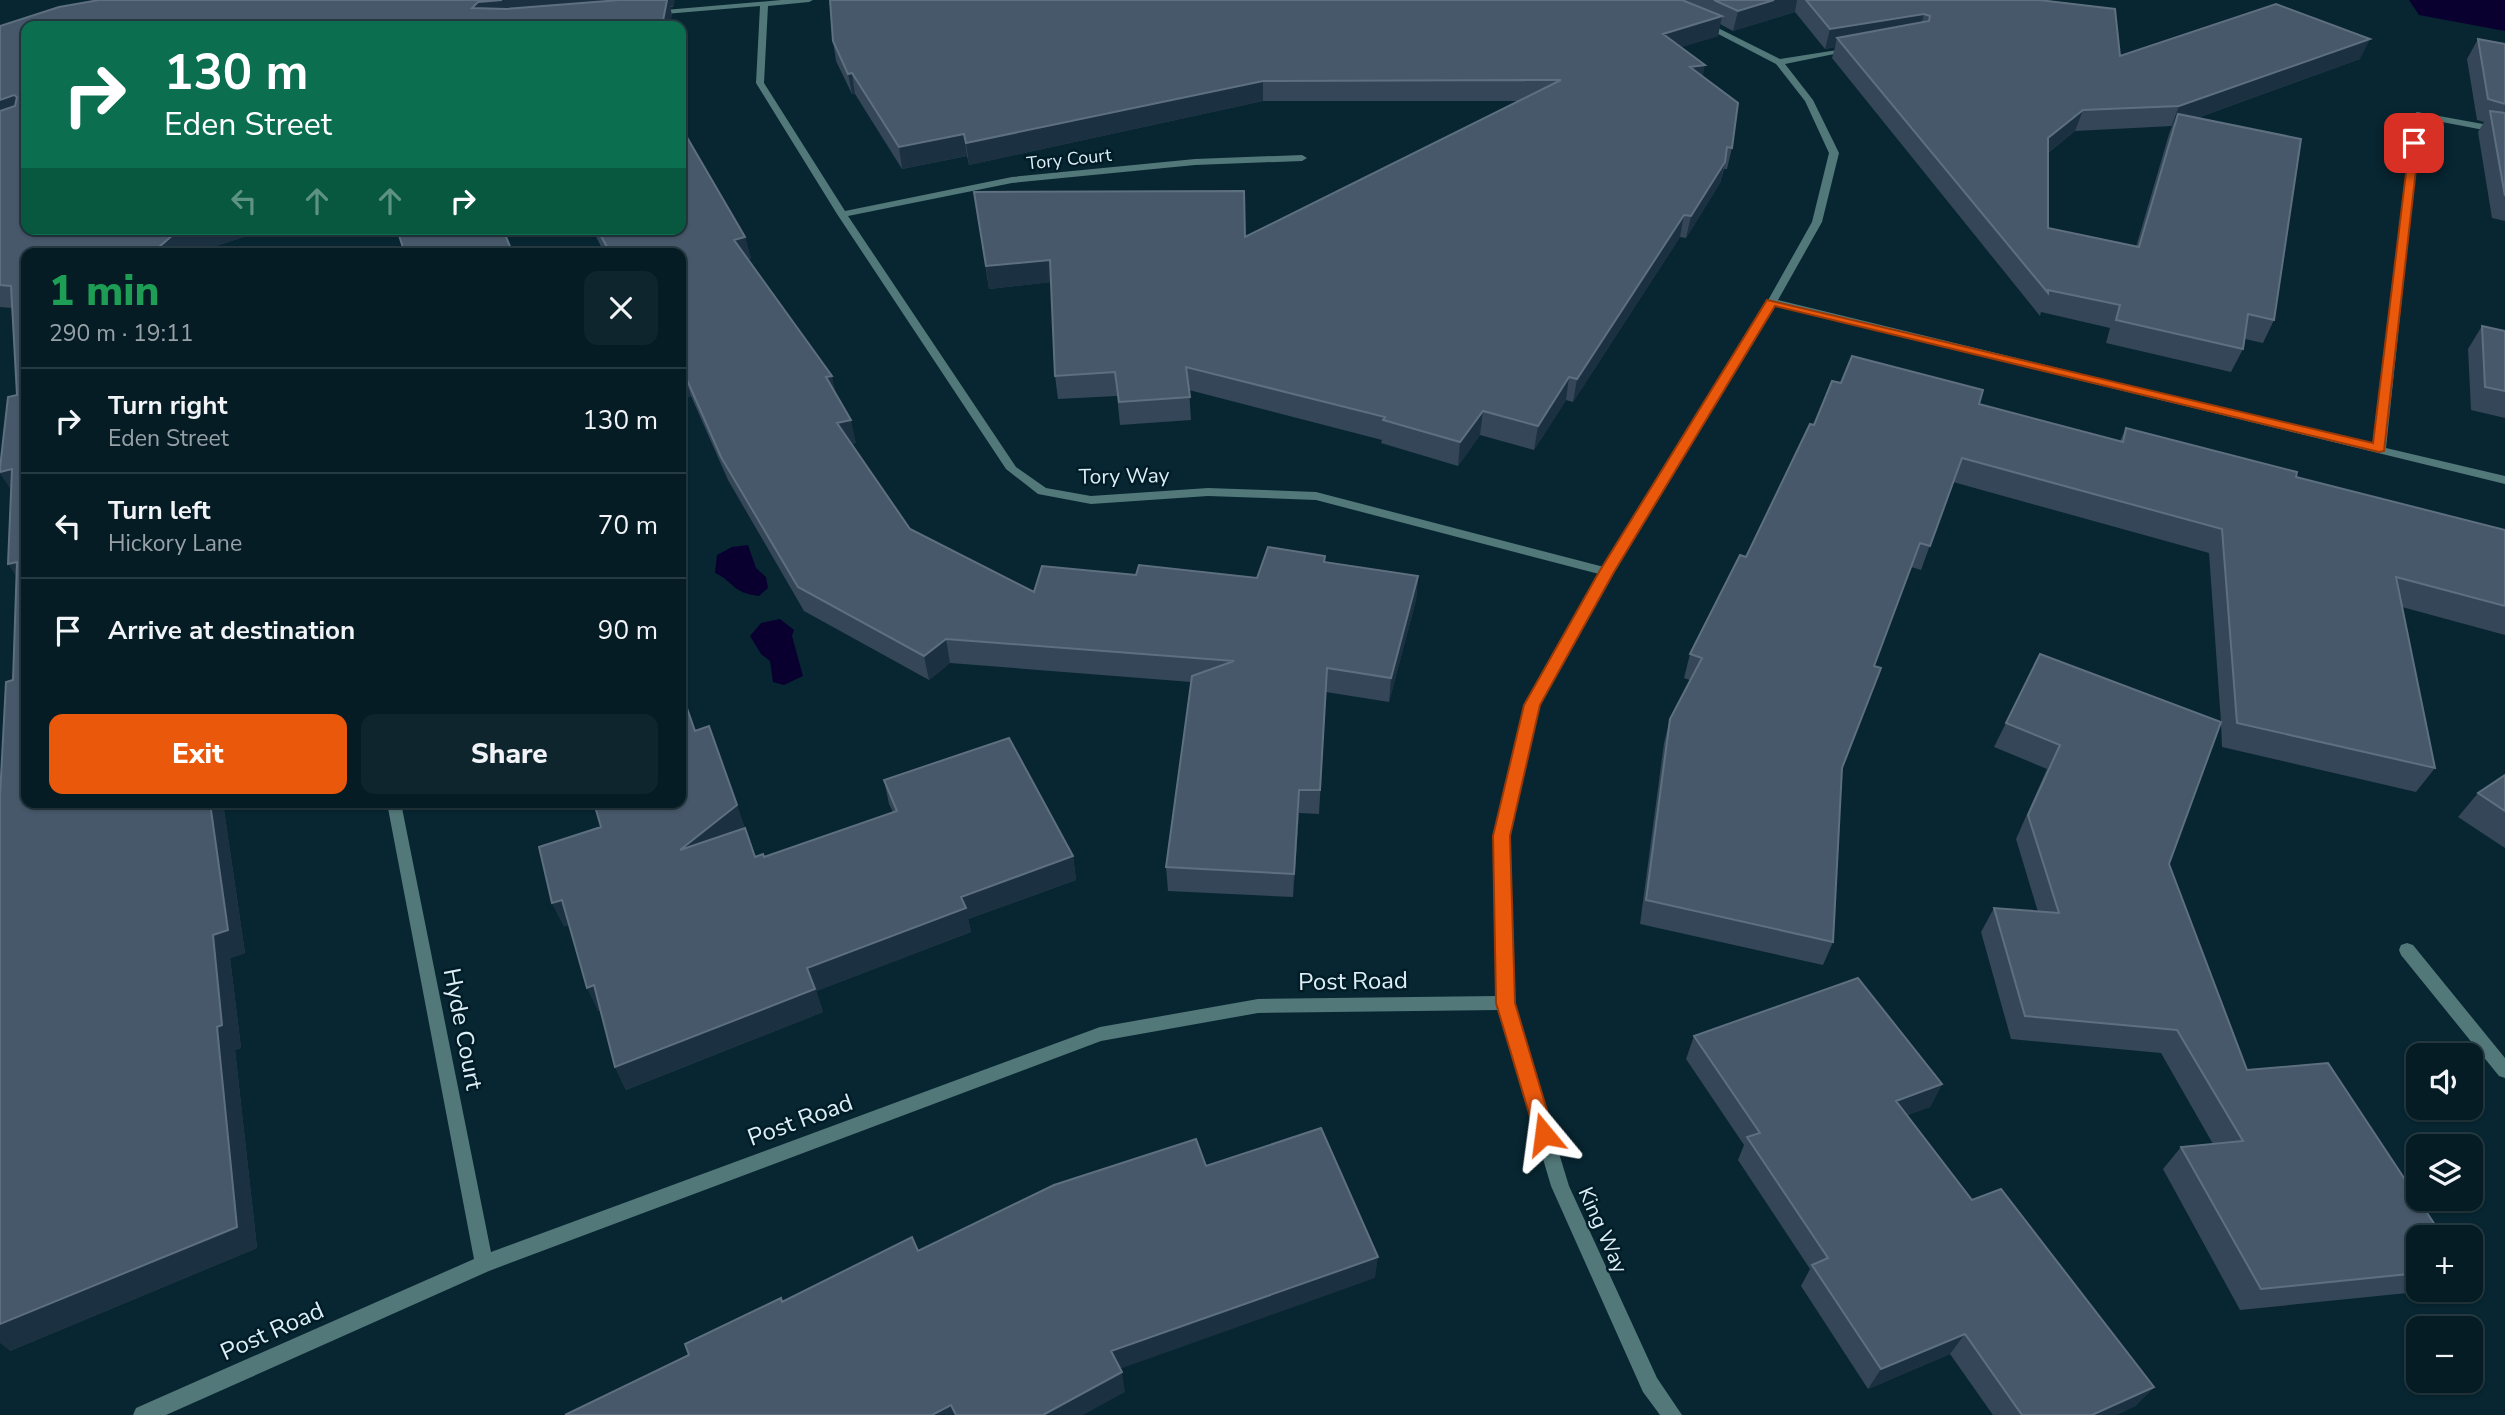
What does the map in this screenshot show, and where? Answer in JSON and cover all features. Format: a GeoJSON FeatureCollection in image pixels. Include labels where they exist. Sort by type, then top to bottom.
{"type":"FeatureCollection","features":[{"type":"Feature","properties":{"kind":"street"},"geometry":{"type":"LineString","coordinates":[[639,14],[809,0]]}},
{"type":"Feature","properties":{"kind":"street","name":"Tory Way"},"geometry":{"type":"LineString","coordinates":[[765,4],[760,83],[842,214],[1012,469],[1042,491],[1091,500],[1208,492],[1316,496],[1607,572]]}},
{"type":"Feature","properties":{"kind":"street"},"geometry":{"type":"LineString","coordinates":[[1689,17],[1712,26],[1779,62],[1855,49]]}},
{"type":"Feature","properties":{"kind":"street","name":"King Way"},"geometry":{"type":"LineString","coordinates":[[1672,1415],[1650,1385],[1560,1186],[1505,1003],[1501,836],[1532,705],[1607,572],[1772,302],[1817,222],[1833,153],[1809,100],[1779,62]]}},
{"type":"Feature","properties":{"kind":"street"},"geometry":{"type":"LineString","coordinates":[[2379,448],[2417,115],[2505,131]]}},
{"type":"Feature","properties":{"kind":"street","name":"Tory Court"},"geometry":{"type":"LineString","coordinates":[[842,214],[1012,180],[1195,162],[1301,158]]}},
{"type":"Feature","properties":{"kind":"street"},"geometry":{"type":"LineString","coordinates":[[1772,302],[2505,480]]}},
{"type":"Feature","properties":{"kind":"street","name":"Hyde Court"},"geometry":{"type":"LineString","coordinates":[[395,808],[484,1264]]}},
{"type":"Feature","properties":{"kind":"street"},"geometry":{"type":"LineString","coordinates":[[2407,950],[2505,1071]]}},
{"type":"Feature","properties":{"kind":"street","name":"Post Road"},"geometry":{"type":"LineString","coordinates":[[143,1415],[484,1264],[1100,1034],[1258,1006],[1505,1003]]}},
{"type":"Feature","properties":{"kind":"shaded area"},"geometry":{"type":"Polygon","coordinates":[[[748,545],[756,568],[766,577],[768,588],[759,596],[739,590],[715,573],[717,555],[732,547],[748,545]]]}},
{"type":"Feature","properties":{"kind":"shaded area"},"geometry":{"type":"Polygon","coordinates":[[[780,619],[794,630],[792,636],[803,676],[784,685],[773,682],[770,661],[761,654],[750,636],[761,623],[780,619]]]}},
{"type":"Feature","properties":{"kind":"building"},"geometry":{"type":"Polygon","coordinates":[[[99,0],[502,0],[478,2],[472,8],[506,9],[620,0],[667,0],[663,21],[21,21],[21,235],[173,235],[158,248],[21,248],[21,808],[211,808],[228,930],[213,935],[222,1025],[217,1027],[237,1227],[0,1324],[0,796],[6,682],[13,680],[17,562],[8,564],[12,469],[0,472],[0,468],[8,397],[17,395],[11,286],[0,285],[0,111],[15,106],[17,97],[14,95],[0,100],[0,26],[59,7],[99,0]]]}},
{"type":"Feature","properties":{"kind":"building"},"geometry":{"type":"Polygon","coordinates":[[[830,0],[1682,0],[1722,16],[1663,34],[1705,65],[1690,67],[1738,103],[1732,148],[1727,147],[1725,162],[1691,216],[1684,215],[1577,379],[1569,377],[1538,426],[1483,411],[1460,442],[1383,420],[1385,417],[1186,367],[1190,397],[1119,402],[1115,372],[1055,376],[1050,260],[986,266],[974,192],[1244,191],[1245,237],[1561,80],[1263,81],[966,143],[964,134],[899,147],[852,73],[848,74],[833,41],[830,0]]]}},
{"type":"Feature","properties":{"kind":"building"},"geometry":{"type":"Polygon","coordinates":[[[1714,0],[1774,0],[1738,11],[1714,0]]]}},
{"type":"Feature","properties":{"kind":"building"},"geometry":{"type":"Polygon","coordinates":[[[1806,0],[2039,0],[2115,9],[2120,56],[2276,4],[2370,39],[2179,106],[2083,110],[2048,138],[2048,228],[2139,247],[2178,114],[2301,139],[2274,320],[2248,314],[2243,349],[2116,320],[2120,305],[2048,290],[2048,293],[1837,38],[1929,21],[1930,16],[1924,14],[1830,29],[1806,0]]]}},
{"type":"Feature","properties":{"kind":"building"},"geometry":{"type":"Polygon","coordinates":[[[2478,39],[2505,44],[2505,104],[2488,99],[2478,39]]]}},
{"type":"Feature","properties":{"kind":"building"},"geometry":{"type":"Polygon","coordinates":[[[2490,111],[2505,113],[2505,196],[2490,111]]]}},
{"type":"Feature","properties":{"kind":"building"},"geometry":{"type":"Polygon","coordinates":[[[686,136],[745,237],[734,240],[832,376],[826,377],[851,420],[837,423],[910,529],[1034,592],[1042,566],[1136,575],[1139,565],[1257,578],[1268,547],[1325,556],[1324,562],[1418,576],[1391,678],[1327,668],[1320,790],[1299,790],[1294,874],[1166,867],[1192,676],[1234,661],[946,639],[924,656],[798,587],[721,457],[686,378],[686,248],[608,248],[600,235],[686,235],[686,136]]]}},
{"type":"Feature","properties":{"kind":"building"},"geometry":{"type":"Polygon","coordinates":[[[399,235],[505,235],[511,248],[403,248],[399,235]]]}},
{"type":"Feature","properties":{"kind":"building"},"geometry":{"type":"Polygon","coordinates":[[[2482,326],[2505,331],[2505,391],[2485,387],[2482,326]]]}},
{"type":"Feature","properties":{"kind":"building"},"geometry":{"type":"Polygon","coordinates":[[[1852,356],[1983,390],[1979,404],[2123,442],[2126,428],[2297,472],[2296,477],[2505,530],[2505,606],[2396,577],[2435,768],[2237,723],[2222,529],[1962,458],[1930,546],[1920,543],[1874,666],[1881,668],[1842,768],[1833,942],[1646,900],[1670,719],[1702,658],[1690,654],[1740,555],[1746,557],[1810,424],[1814,425],[1832,381],[1841,383],[1852,356]]]}},
{"type":"Feature","properties":{"kind":"building"},"geometry":{"type":"Polygon","coordinates":[[[2040,654],[2221,722],[2169,864],[2247,1070],[2328,1063],[2406,1181],[2406,1211],[2426,1211],[2435,1225],[2406,1225],[2406,1274],[2261,1289],[2181,1147],[2243,1141],[2177,1030],[2025,1016],[1994,908],[2059,913],[2028,815],[2060,745],[2006,723],[2040,654]]]}},
{"type":"Feature","properties":{"kind":"building"},"geometry":{"type":"Polygon","coordinates":[[[686,705],[695,731],[709,726],[737,805],[680,850],[745,828],[755,857],[763,854],[764,857],[897,811],[884,780],[1009,738],[1073,856],[961,897],[966,908],[807,968],[815,989],[615,1067],[594,985],[587,988],[562,900],[552,903],[539,847],[601,827],[595,808],[686,808],[686,705]]]}},
{"type":"Feature","properties":{"kind":"building"},"geometry":{"type":"Polygon","coordinates":[[[2505,775],[2505,811],[2478,793],[2505,775]]]}},
{"type":"Feature","properties":{"kind":"building"},"geometry":{"type":"Polygon","coordinates":[[[1858,978],[1942,1084],[1896,1101],[1972,1200],[2001,1189],[2154,1387],[2092,1415],[2022,1415],[1965,1334],[1881,1369],[1812,1265],[1828,1258],[1747,1137],[1760,1133],[1694,1036],[1858,978]]]}},
{"type":"Feature","properties":{"kind":"building"},"geometry":{"type":"Polygon","coordinates":[[[1321,1128],[1378,1257],[1111,1351],[1122,1372],[1043,1415],[956,1415],[951,1405],[932,1415],[565,1415],[689,1355],[685,1344],[781,1298],[782,1302],[912,1237],[918,1251],[1054,1185],[1196,1139],[1206,1166],[1321,1128]]]}},
{"type":"Feature","properties":{"kind":"waterway"},"geometry":{"type":"LineString","coordinates":[[2444,0],[2505,10]]}},
{"type":"Feature","properties":{"kind":"route"},"geometry":{"type":"LineString","coordinates":[[1544,1134],[1505,1003],[1501,836],[1532,705],[1607,572],[1772,302],[2379,448],[2414,143]]}}]}
